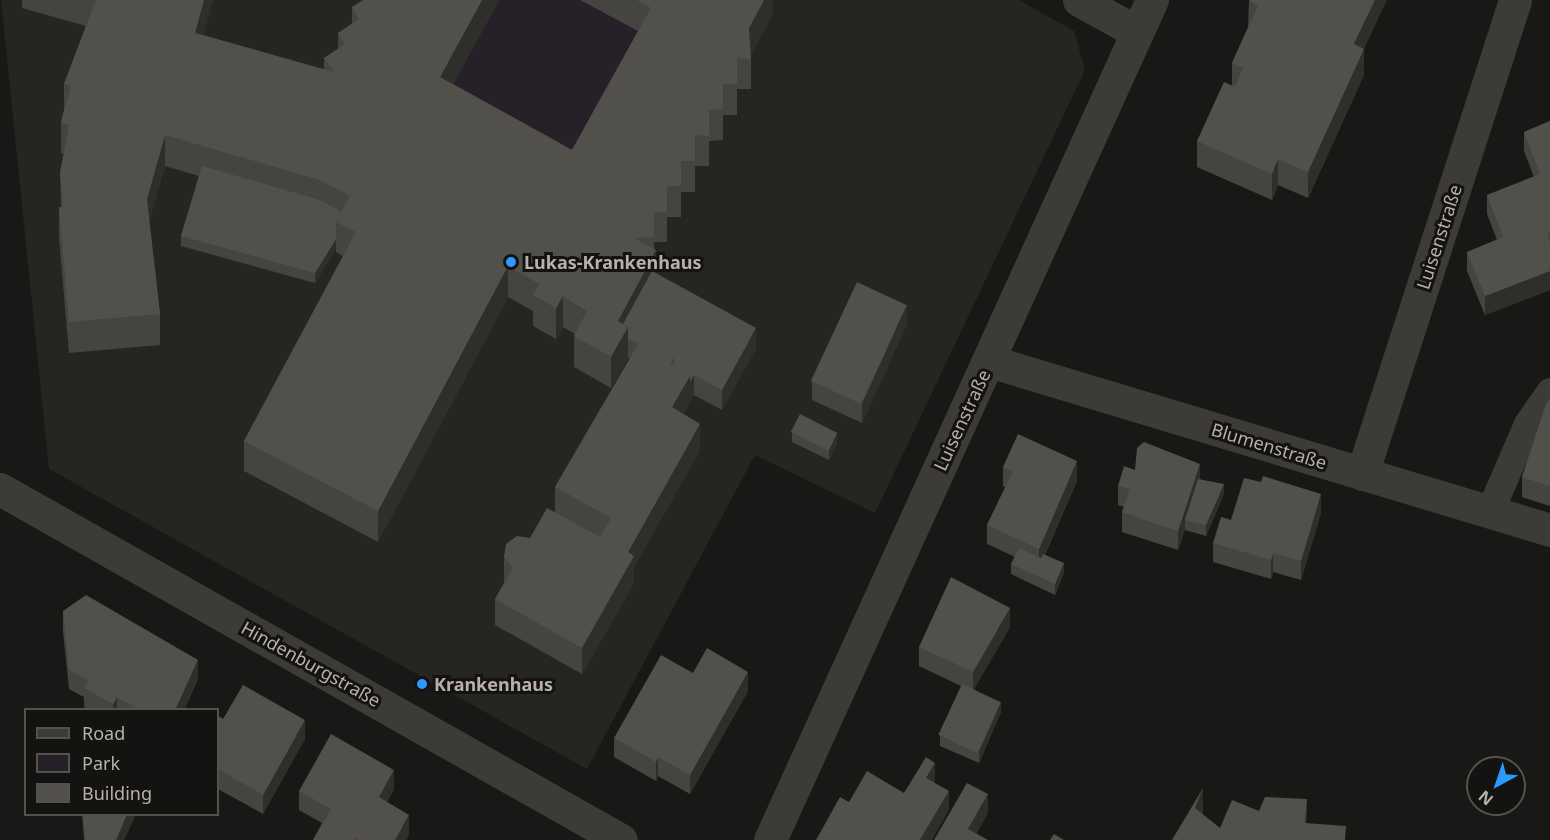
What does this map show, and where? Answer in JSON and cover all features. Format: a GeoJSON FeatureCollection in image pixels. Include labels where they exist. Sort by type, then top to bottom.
{"type":"FeatureCollection","features":[{"type":"Feature","properties":{"kind":"street"},"geometry":{"type":"LineString","coordinates":[[1079,0],[1137,32]]}},
{"type":"Feature","properties":{"kind":"street","name":"Luisenstraße"},"geometry":{"type":"LineString","coordinates":[[770,840],[1152,0]]}},
{"type":"Feature","properties":{"kind":"street","name":"Luisenstraße"},"geometry":{"type":"LineString","coordinates":[[1362,474],[1515,0]]}},
{"type":"Feature","properties":{"kind":"street","name":"Blumenstraße"},"geometry":{"type":"LineString","coordinates":[[989,361],[1550,530]]}},
{"type":"Feature","properties":{"kind":"street","name":"Hindenburgstraße"},"geometry":{"type":"LineString","coordinates":[[0,489],[621,840]]}},
{"type":"Feature","properties":{"kind":"lane"},"geometry":{"type":"LineString","coordinates":[[1490,512],[1528,424],[1550,392]]}},
{"type":"Feature","properties":{"kind":"shaded area","name":"Lukas-Krankenhaus"},"geometry":{"type":"Polygon","coordinates":[[[1,0],[1019,0],[1074,31],[1085,70],[875,513],[755,455],[587,769],[49,469],[1,0]]]}},
{"type":"Feature","properties":{"kind":"green space"},"geometry":{"type":"Polygon","coordinates":[[[499,0],[580,0],[651,39],[572,181],[440,108],[499,0]]]}},
{"type":"Feature","properties":{"kind":"building"},"geometry":{"type":"Polygon","coordinates":[[[96,0],[204,0],[195,33],[334,72],[324,58],[345,44],[338,33],[359,19],[352,7],[363,0],[482,0],[440,77],[572,150],[651,8],[637,0],[764,0],[749,28],[751,59],[737,58],[737,84],[723,84],[723,109],[709,110],[709,136],[695,135],[695,161],[681,161],[681,186],[667,186],[667,212],[654,212],[654,237],[634,238],[656,250],[618,321],[628,327],[611,357],[574,336],[587,311],[563,296],[556,308],[533,295],[539,284],[508,266],[378,511],[244,441],[356,232],[336,222],[350,196],[320,180],[165,135],[147,199],[160,314],[69,322],[59,207],[63,207],[60,173],[69,125],[61,122],[71,86],[64,84],[96,0]]]}},
{"type":"Feature","properties":{"kind":"building"},"geometry":{"type":"Polygon","coordinates":[[[1249,0],[1375,0],[1354,44],[1364,49],[1308,172],[1278,159],[1272,174],[1197,141],[1224,82],[1235,87],[1243,68],[1232,63],[1258,6],[1249,0]]]}},
{"type":"Feature","properties":{"kind":"building"},"geometry":{"type":"Polygon","coordinates":[[[1550,121],[1550,232],[1547,234],[1550,242],[1550,271],[1485,296],[1467,252],[1503,237],[1487,195],[1540,174],[1524,132],[1550,121]]]}},
{"type":"Feature","properties":{"kind":"building"},"geometry":{"type":"Polygon","coordinates":[[[202,166],[320,200],[341,212],[336,222],[336,239],[315,273],[181,236],[202,166]]]}},
{"type":"Feature","properties":{"kind":"building"},"geometry":{"type":"Polygon","coordinates":[[[652,271],[756,328],[722,390],[694,375],[690,382],[690,376],[673,366],[674,357],[641,339],[639,344],[628,339],[628,327],[623,324],[652,271]]]}},
{"type":"Feature","properties":{"kind":"building"},"geometry":{"type":"Polygon","coordinates":[[[857,282],[907,305],[861,404],[811,381],[857,282]]]}},
{"type":"Feature","properties":{"kind":"building"},"geometry":{"type":"Polygon","coordinates":[[[641,339],[674,357],[670,364],[690,376],[672,407],[700,424],[628,552],[634,556],[582,648],[495,599],[513,568],[504,557],[506,544],[517,536],[530,538],[547,508],[600,537],[611,518],[555,487],[641,339]]]}},
{"type":"Feature","properties":{"kind":"building"},"geometry":{"type":"Polygon","coordinates":[[[1550,399],[1550,486],[1522,477],[1546,404],[1550,399]]]}},
{"type":"Feature","properties":{"kind":"building"},"geometry":{"type":"Polygon","coordinates":[[[800,414],[837,433],[828,451],[791,432],[800,414]]]}},
{"type":"Feature","properties":{"kind":"building"},"geometry":{"type":"Polygon","coordinates":[[[1018,434],[1077,461],[1039,549],[987,525],[1013,472],[1003,467],[1018,434]]]}},
{"type":"Feature","properties":{"kind":"building"},"geometry":{"type":"Polygon","coordinates":[[[1144,442],[1200,464],[1178,531],[1122,512],[1130,489],[1118,486],[1124,466],[1135,470],[1137,448],[1144,442]]]}},
{"type":"Feature","properties":{"kind":"building"},"geometry":{"type":"Polygon","coordinates":[[[1263,476],[1321,494],[1301,561],[1273,553],[1271,560],[1213,543],[1221,517],[1231,520],[1244,478],[1261,482],[1263,476]]]}},
{"type":"Feature","properties":{"kind":"building"},"geometry":{"type":"Polygon","coordinates":[[[1198,479],[1224,484],[1206,525],[1185,520],[1198,479]]]}},
{"type":"Feature","properties":{"kind":"building"},"geometry":{"type":"Polygon","coordinates":[[[1019,548],[1041,558],[1043,554],[1064,563],[1055,584],[1011,564],[1019,548]]]}},
{"type":"Feature","properties":{"kind":"building"},"geometry":{"type":"Polygon","coordinates":[[[951,577],[1010,608],[973,672],[919,647],[951,577]]]}},
{"type":"Feature","properties":{"kind":"building"},"geometry":{"type":"Polygon","coordinates":[[[86,595],[198,660],[176,708],[136,708],[117,697],[113,704],[84,688],[88,680],[69,670],[63,611],[86,595]]]}},
{"type":"Feature","properties":{"kind":"building"},"geometry":{"type":"Polygon","coordinates":[[[707,648],[748,672],[690,775],[658,757],[656,762],[614,738],[661,655],[693,673],[707,648]]]}},
{"type":"Feature","properties":{"kind":"building"},"geometry":{"type":"Polygon","coordinates":[[[962,684],[1001,702],[977,753],[938,735],[962,684]]]}},
{"type":"Feature","properties":{"kind":"building"},"geometry":{"type":"Polygon","coordinates":[[[243,685],[305,720],[263,795],[219,770],[219,717],[223,719],[243,685]]]}},
{"type":"Feature","properties":{"kind":"building"},"geometry":{"type":"Polygon","coordinates":[[[331,734],[394,770],[379,797],[409,815],[395,840],[359,840],[356,838],[355,840],[313,840],[331,809],[299,791],[331,734]]]}},
{"type":"Feature","properties":{"kind":"building"},"geometry":{"type":"Polygon","coordinates":[[[926,757],[935,763],[926,778],[949,791],[920,840],[816,840],[840,797],[849,802],[867,771],[904,793],[926,757]]]}},
{"type":"Feature","properties":{"kind":"building"},"geometry":{"type":"Polygon","coordinates":[[[967,783],[988,794],[968,829],[988,840],[934,840],[967,783]]]}},
{"type":"Feature","properties":{"kind":"building"},"geometry":{"type":"Polygon","coordinates":[[[1203,788],[1195,808],[1220,828],[1232,800],[1259,811],[1265,797],[1307,799],[1305,823],[1346,826],[1345,840],[1172,840],[1203,788]]]}},
{"type":"Feature","properties":{"kind":"building"},"geometry":{"type":"Polygon","coordinates":[[[83,816],[126,816],[116,840],[85,840],[83,816]]]}},
{"type":"Feature","properties":{"kind":"building"},"geometry":{"type":"Polygon","coordinates":[[[1054,834],[1064,840],[1050,840],[1054,834]]]}},
{"type":"Feature","properties":{"kind":"place","name":"Lukas-Krankenhaus"},"geometry":{"type":"Point","coordinates":[511,262]}},
{"type":"Feature","properties":{"kind":"place","name":"Krankenhaus"},"geometry":{"type":"Point","coordinates":[422,684]}}]}
